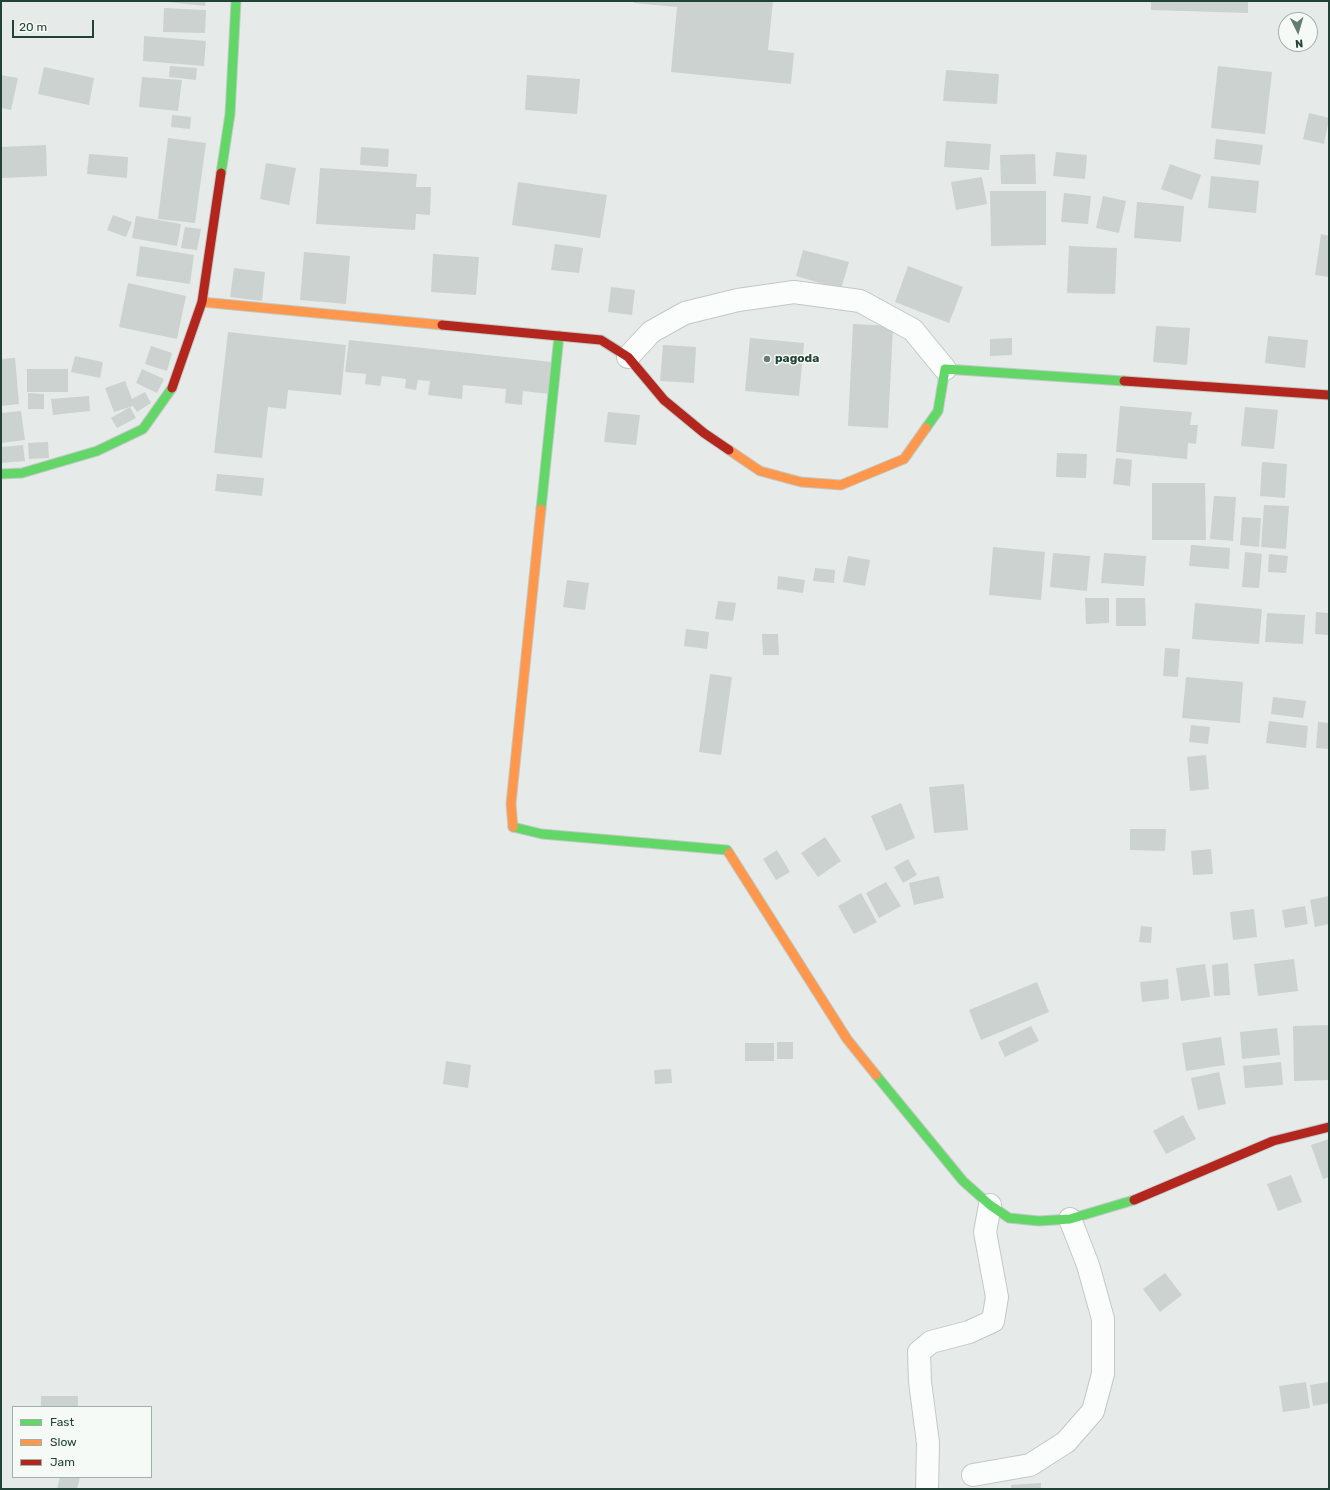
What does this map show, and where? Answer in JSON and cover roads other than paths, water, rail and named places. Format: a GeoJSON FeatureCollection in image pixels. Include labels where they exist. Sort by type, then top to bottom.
{"type":"FeatureCollection","features":[{"type":"Feature","properties":{"kind":"street"},"geometry":{"type":"LineString","coordinates":[[1,474],[22,473],[97,451],[143,429],[174,385],[202,302],[230,114],[236,1]]}},
{"type":"Feature","properties":{"kind":"street"},"geometry":{"type":"LineString","coordinates":[[628,357],[651,332],[685,313],[738,300],[794,292],[860,301],[913,330],[945,369],[1329,395]]}},
{"type":"Feature","properties":{"kind":"street"},"geometry":{"type":"LineString","coordinates":[[202,302],[601,340],[628,357],[664,400],[704,433],[760,471],[801,482],[841,485],[904,459],[938,412],[945,369]]}},
{"type":"Feature","properties":{"kind":"street"},"geometry":{"type":"LineString","coordinates":[[559,336],[511,804],[513,827],[542,834],[727,850],[847,1039],[962,1181],[990,1205],[1009,1218],[1039,1221],[1070,1219],[1125,1204],[1273,1141],[1329,1127]]}},
{"type":"Feature","properties":{"kind":"street"},"geometry":{"type":"LineString","coordinates":[[927,1489],[928,1443],[920,1382],[919,1352],[931,1342],[969,1332],[992,1321],[997,1297],[985,1232],[990,1205]]}},
{"type":"Feature","properties":{"kind":"street"},"geometry":{"type":"LineString","coordinates":[[973,1475],[1030,1464],[1066,1442],[1092,1410],[1103,1374],[1103,1320],[1088,1266],[1070,1219]]}},
{"type":"Feature","properties":{"kind":"place","name":"pagoda"},"geometry":{"type":"Point","coordinates":[767,359]}}]}
